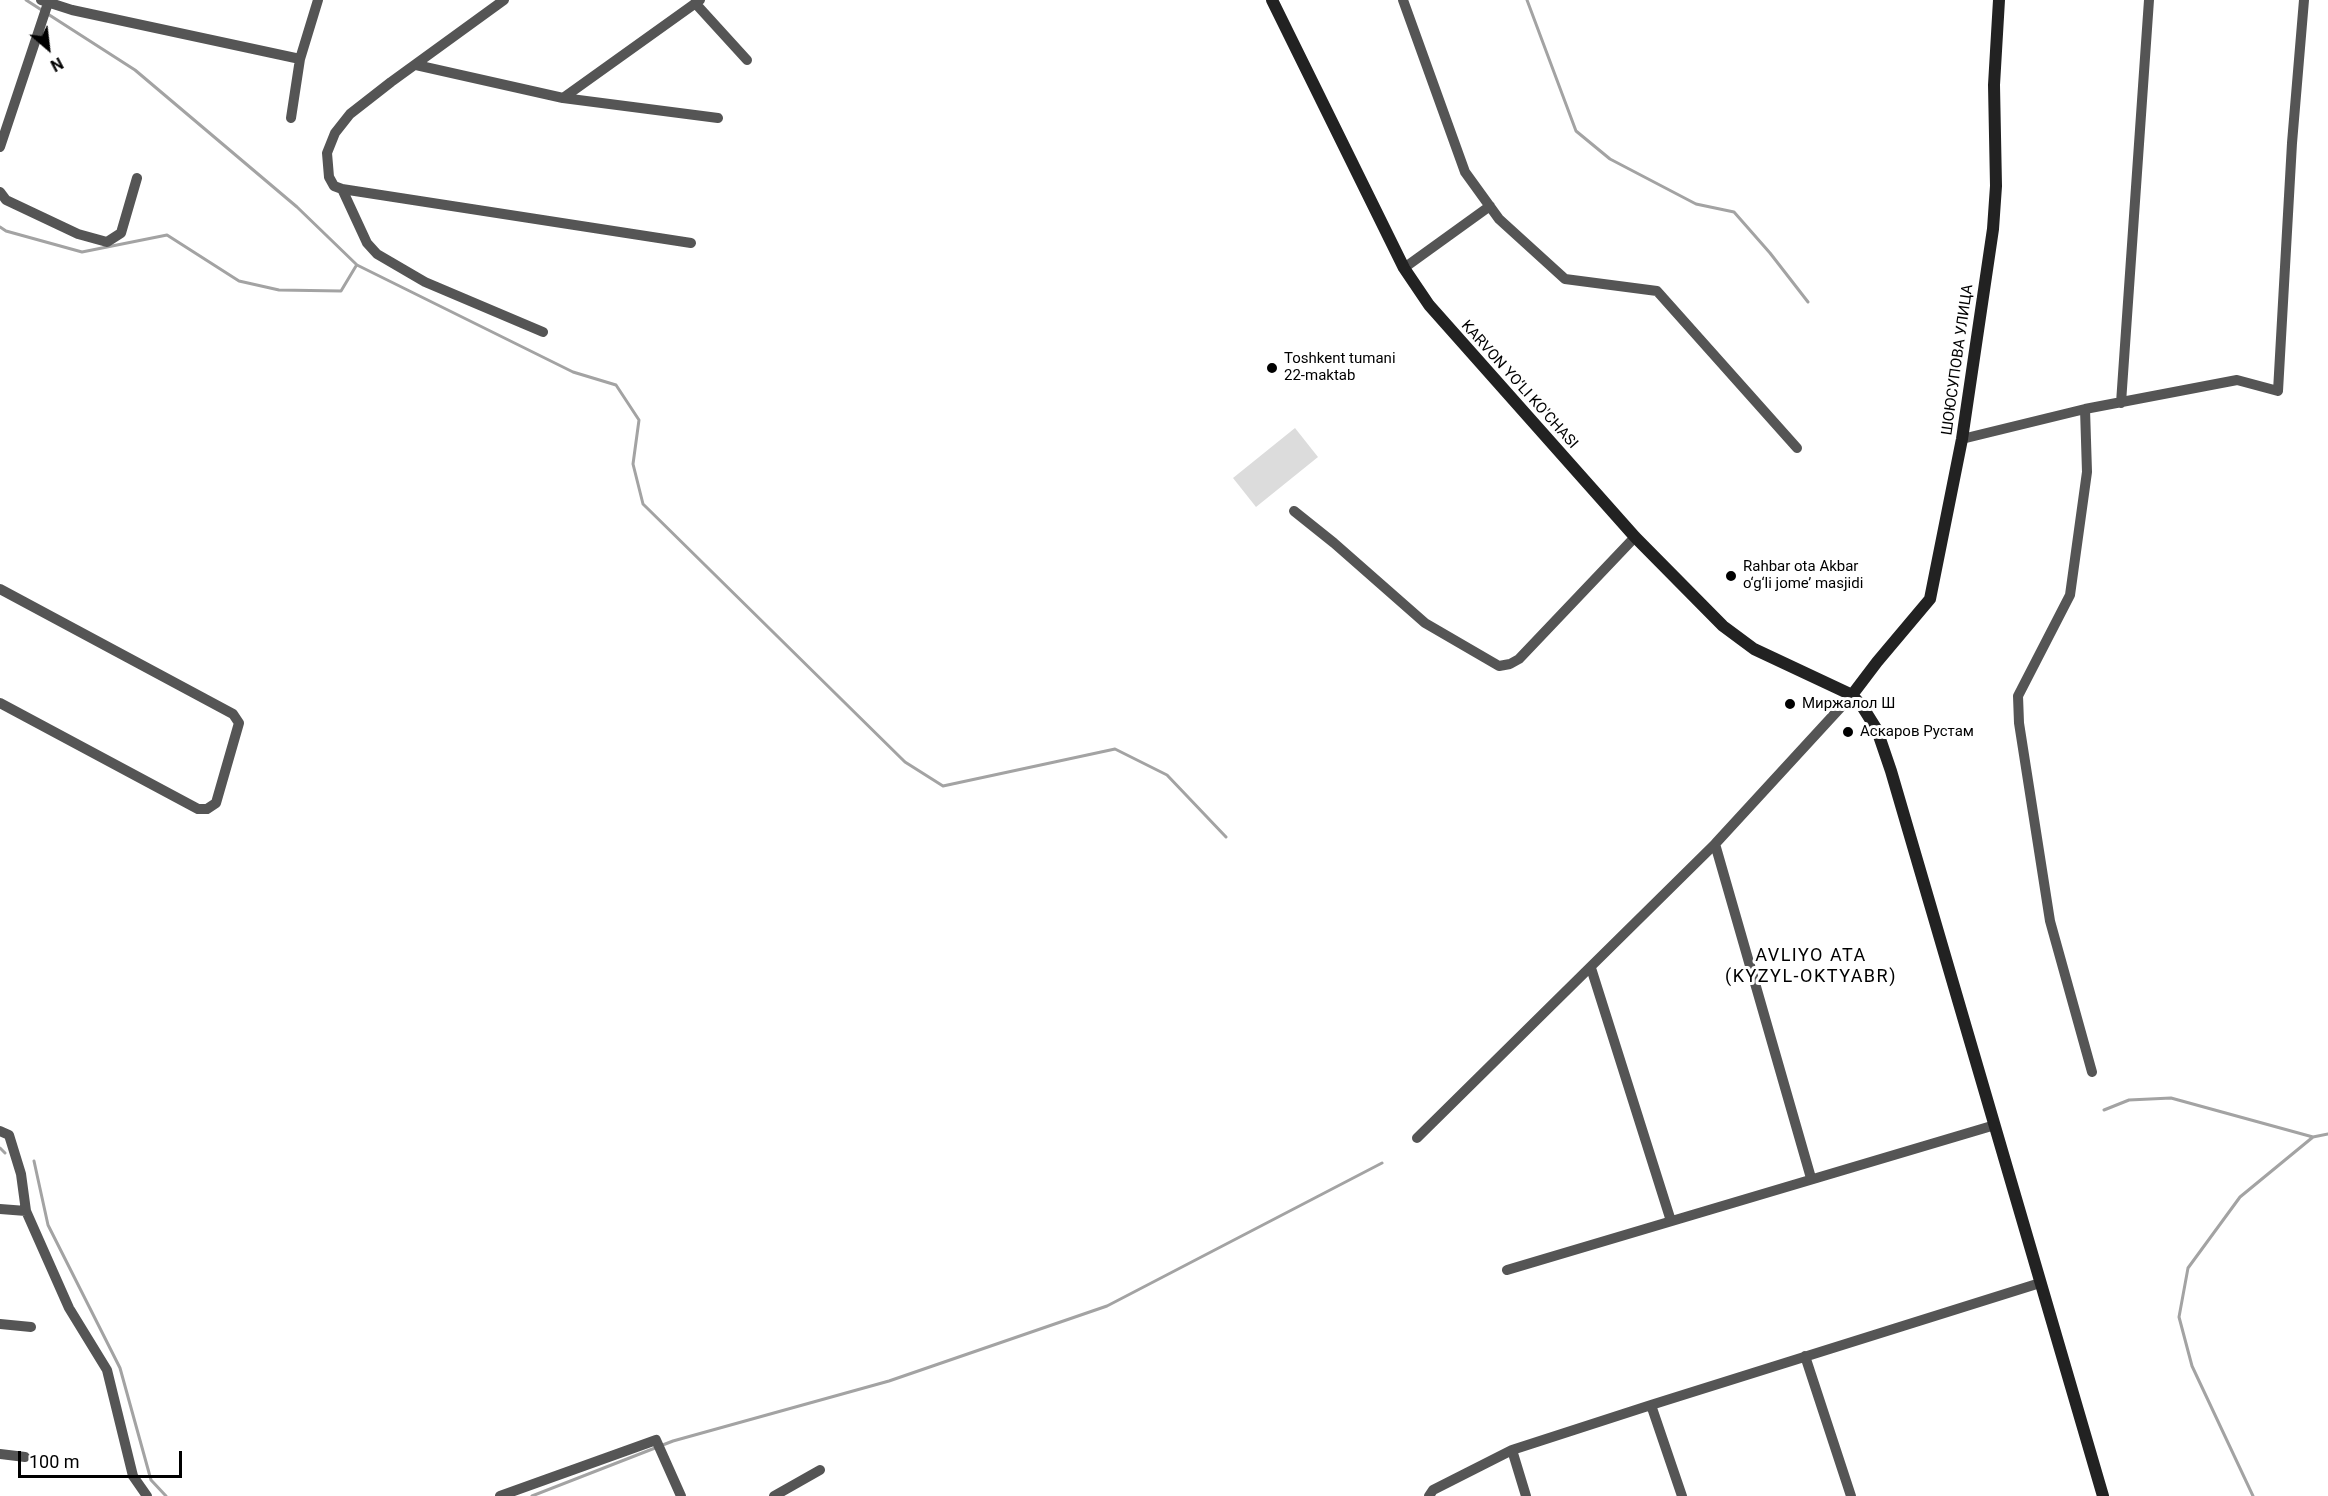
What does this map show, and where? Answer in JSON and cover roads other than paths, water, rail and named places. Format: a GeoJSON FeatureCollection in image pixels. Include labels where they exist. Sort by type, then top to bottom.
{"type":"FeatureCollection","features":[{"type":"Feature","properties":{"kind":"street"},"geometry":{"type":"LineString","coordinates":[[291,118],[300,59],[318,0]]}},
{"type":"Feature","properties":{"kind":"street"},"geometry":{"type":"LineString","coordinates":[[504,0],[350,114],[334,133],[327,153],[329,177],[334,186],[691,243]]}},
{"type":"Feature","properties":{"kind":"street","name":"KARVON YO‘LI KO'CHASI"},"geometry":{"type":"LineString","coordinates":[[1272,0],[1404,268],[1429,305],[1635,537],[1723,626],[1754,649],[1852,695]]}},
{"type":"Feature","properties":{"kind":"street"},"geometry":{"type":"LineString","coordinates":[[1403,0],[1465,172],[1499,219],[1565,279],[1657,291],[1797,448]]}},
{"type":"Feature","properties":{"kind":"street","name":"ШОЮСУПОВА УЛИЦА"},"geometry":{"type":"LineString","coordinates":[[1852,695],[1930,599],[1962,439],[1993,229],[1996,186],[1994,85],[1999,0]]}},
{"type":"Feature","properties":{"kind":"street"},"geometry":{"type":"LineString","coordinates":[[2121,403],[2149,0]]}},
{"type":"Feature","properties":{"kind":"street"},"geometry":{"type":"LineString","coordinates":[[1962,439],[2085,409],[2237,380],[2278,391],[2292,143],[2304,0]]}},
{"type":"Feature","properties":{"kind":"street"},"geometry":{"type":"LineString","coordinates":[[0,147],[45,2],[72,10],[300,59]]}},
{"type":"Feature","properties":{"kind":"street"},"geometry":{"type":"LineString","coordinates":[[563,98],[698,2],[747,60]]}},
{"type":"Feature","properties":{"kind":"street"},"geometry":{"type":"LineString","coordinates":[[416,65],[563,98],[718,118]]}},
{"type":"Feature","properties":{"kind":"street"},"geometry":{"type":"LineString","coordinates":[[0,192],[6,201],[78,234],[107,242],[121,233],[137,178]]}},
{"type":"Feature","properties":{"kind":"street"},"geometry":{"type":"LineString","coordinates":[[342,189],[367,243],[377,254],[425,282],[543,332]]}},
{"type":"Feature","properties":{"kind":"street"},"geometry":{"type":"LineString","coordinates":[[1404,268],[1490,206]]}},
{"type":"Feature","properties":{"kind":"street"},"geometry":{"type":"LineString","coordinates":[[2085,409],[2087,472],[2070,595],[2018,696],[2019,723],[2050,921],[2092,1072]]}},
{"type":"Feature","properties":{"kind":"street"},"geometry":{"type":"LineString","coordinates":[[1294,511],[1425,623],[1499,666],[1510,664],[1519,658],[1635,537]]}},
{"type":"Feature","properties":{"kind":"street"},"geometry":{"type":"LineString","coordinates":[[0,589],[233,714],[239,723],[216,803],[207,809],[198,809],[0,703]]}},
{"type":"Feature","properties":{"kind":"street"},"geometry":{"type":"LineString","coordinates":[[1417,1138],[1715,844],[1852,695],[1870,718],[1882,743],[2103,1496]]}},
{"type":"Feature","properties":{"kind":"street"},"geometry":{"type":"LineString","coordinates":[[1715,844],[1811,1178]]}},
{"type":"Feature","properties":{"kind":"street"},"geometry":{"type":"LineString","coordinates":[[1591,968],[1671,1221]]}},
{"type":"Feature","properties":{"kind":"street"},"geometry":{"type":"LineString","coordinates":[[1507,1270],[1995,1125]]}},
{"type":"Feature","properties":{"kind":"street"},"geometry":{"type":"LineString","coordinates":[[0,1131],[9,1135],[21,1174],[26,1211],[69,1308],[107,1370],[133,1476],[147,1496]]}},
{"type":"Feature","properties":{"kind":"street"},"geometry":{"type":"LineString","coordinates":[[0,1209],[26,1211]]}},
{"type":"Feature","properties":{"kind":"street"},"geometry":{"type":"LineString","coordinates":[[1429,1496],[1433,1490],[1512,1450],[2040,1283]]}},
{"type":"Feature","properties":{"kind":"street"},"geometry":{"type":"LineString","coordinates":[[0,1324],[31,1327]]}},
{"type":"Feature","properties":{"kind":"street"},"geometry":{"type":"LineString","coordinates":[[1805,1356],[1851,1496]]}},
{"type":"Feature","properties":{"kind":"street"},"geometry":{"type":"LineString","coordinates":[[1651,1405],[1682,1496]]}},
{"type":"Feature","properties":{"kind":"street"},"geometry":{"type":"LineString","coordinates":[[500,1496],[656,1440],[681,1496]]}},
{"type":"Feature","properties":{"kind":"street"},"geometry":{"type":"LineString","coordinates":[[1512,1450],[1526,1496]]}},
{"type":"Feature","properties":{"kind":"street"},"geometry":{"type":"LineString","coordinates":[[0,1454],[25,1457]]}},
{"type":"Feature","properties":{"kind":"street"},"geometry":{"type":"LineString","coordinates":[[774,1496],[820,1470]]}},
{"type":"Feature","properties":{"kind":"waterway"},"geometry":{"type":"LineString","coordinates":[[26,0],[135,70],[297,207],[357,265],[573,372],[616,385],[639,420],[633,464],[643,504],[905,762],[943,786],[1115,749],[1167,775],[1226,837]]}},
{"type":"Feature","properties":{"kind":"waterway"},"geometry":{"type":"LineString","coordinates":[[1527,0],[1576,131],[1610,159],[1696,204],[1734,212],[1808,302]]}},
{"type":"Feature","properties":{"kind":"waterway"},"geometry":{"type":"LineString","coordinates":[[0,227],[6,231],[82,252],[167,235],[239,281],[279,290],[341,291],[356,266]]}},
{"type":"Feature","properties":{"kind":"waterway"},"geometry":{"type":"LineString","coordinates":[[2104,1110],[2129,1100],[2171,1098],[2313,1137]]}},
{"type":"Feature","properties":{"kind":"waterway"},"geometry":{"type":"LineString","coordinates":[[2253,1496],[2192,1366],[2179,1317],[2188,1268],[2240,1197],[2313,1137],[2328,1134]]}},
{"type":"Feature","properties":{"kind":"waterway"},"geometry":{"type":"LineString","coordinates":[[0,1148],[5,1153]]}},
{"type":"Feature","properties":{"kind":"waterway"},"geometry":{"type":"LineString","coordinates":[[34,1161],[48,1225],[120,1368],[151,1480],[166,1496]]}},
{"type":"Feature","properties":{"kind":"waterway"},"geometry":{"type":"LineString","coordinates":[[532,1496],[673,1441],[889,1381],[1107,1306],[1382,1163]]}},
{"type":"Feature","properties":{"kind":"place","name":"Toshkent tumani 22-maktab"},"geometry":{"type":"Point","coordinates":[1272,368]}},
{"type":"Feature","properties":{"kind":"place","name":"Rahbar ota Akbar o‘g‘li jome’ masjidi"},"geometry":{"type":"Point","coordinates":[1731,576]}},
{"type":"Feature","properties":{"kind":"place","name":"Миржалол Ш"},"geometry":{"type":"Point","coordinates":[1790,704]}},
{"type":"Feature","properties":{"kind":"place","name":"Аскаров Рустам"},"geometry":{"type":"Point","coordinates":[1848,732]}},
{"type":"Feature","properties":{"kind":"district","name":"AVLIYO ATA (KYZYL-OKTYABR)"},"geometry":{"type":"Point","coordinates":[1811,966]}}]}
